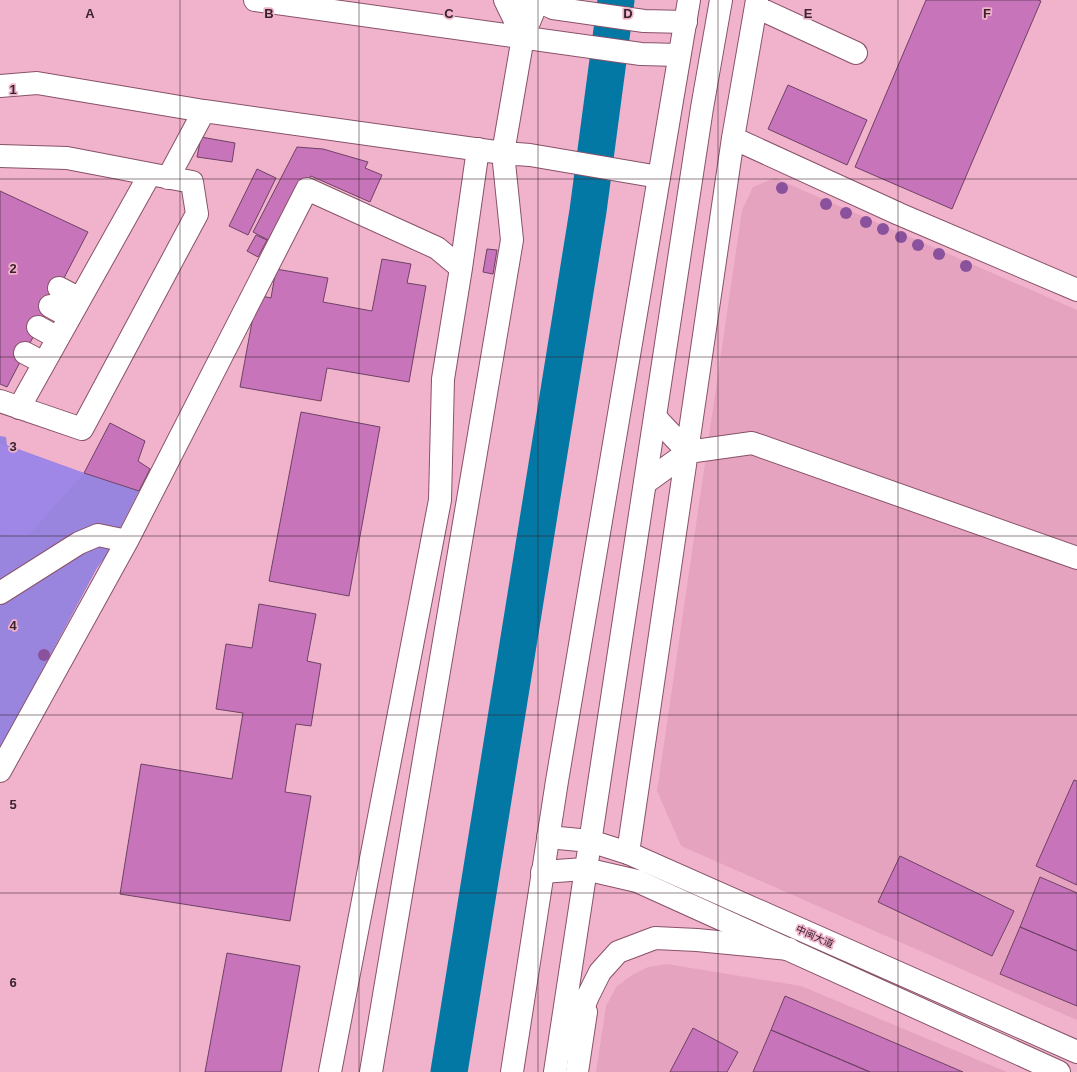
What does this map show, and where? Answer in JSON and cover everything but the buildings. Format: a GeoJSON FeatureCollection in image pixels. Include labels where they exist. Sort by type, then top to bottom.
{"type":"FeatureCollection","features":[{"type":"Feature","properties":{"kind":"main road"},"geometry":{"type":"LineString","coordinates":[[255,0],[641,54],[679,56]]}},
{"type":"Feature","properties":{"kind":"main road"},"geometry":{"type":"LineString","coordinates":[[505,0],[523,37]]}},
{"type":"Feature","properties":{"kind":"main road"},"geometry":{"type":"LineString","coordinates":[[512,1072],[542,872],[689,0]]}},
{"type":"Feature","properties":{"kind":"main road"},"geometry":{"type":"LineString","coordinates":[[556,1072],[585,869],[702,108],[721,0]]}},
{"type":"Feature","properties":{"kind":"main road"},"geometry":{"type":"LineString","coordinates":[[371,1072],[512,240],[503,153],[523,37],[537,2],[644,21],[686,22]]}},
{"type":"Feature","properties":{"kind":"main road"},"geometry":{"type":"LineString","coordinates":[[628,853],[733,138],[757,3],[856,54]]}},
{"type":"Feature","properties":{"kind":"main road"},"geometry":{"type":"LineString","coordinates":[[0,86],[37,83],[204,111],[478,150],[530,155],[659,177]]}},
{"type":"Feature","properties":{"kind":"main road"},"geometry":{"type":"LineString","coordinates":[[0,156],[67,158],[159,176],[192,182],[197,214],[82,429],[10,405],[44,363],[75,308],[159,176],[204,111]]}},
{"type":"Feature","properties":{"kind":"main road"},"geometry":{"type":"LineString","coordinates":[[733,138],[899,214],[1077,290]]}},
{"type":"Feature","properties":{"kind":"main road"},"geometry":{"type":"LineString","coordinates":[[330,1072],[440,500],[443,379],[478,150]]}},
{"type":"Feature","properties":{"kind":"main road"},"geometry":{"type":"LineString","coordinates":[[0,771],[126,541],[307,189],[437,248],[461,268]]}},
{"type":"Feature","properties":{"kind":"main road"},"geometry":{"type":"LineString","coordinates":[[54,297],[75,308]]}},
{"type":"Feature","properties":{"kind":"main road"},"geometry":{"type":"LineString","coordinates":[[38,327],[58,338]]}},
{"type":"Feature","properties":{"kind":"main road"},"geometry":{"type":"LineString","coordinates":[[24,353],[44,363]]}},
{"type":"Feature","properties":{"kind":"main road"},"geometry":{"type":"LineString","coordinates":[[655,417],[688,452]]}},
{"type":"Feature","properties":{"kind":"main road"},"geometry":{"type":"LineString","coordinates":[[645,483],[688,452],[752,442],[1077,558]]}},
{"type":"Feature","properties":{"kind":"main road"},"geometry":{"type":"LineString","coordinates":[[0,593],[79,543],[98,535],[126,541]]}},
{"type":"Feature","properties":{"kind":"main road","name":"中闽大道"},"geometry":{"type":"LineString","coordinates":[[548,838],[590,841],[628,853],[1077,1052]]}},
{"type":"Feature","properties":{"kind":"main road"},"geometry":{"type":"LineString","coordinates":[[542,872],[585,869],[637,881],[1059,1072]]}},
{"type":"Feature","properties":{"kind":"main road"},"geometry":{"type":"LineString","coordinates":[[556,1072],[588,996],[600,972],[618,952],[655,938],[697,940],[789,949]]}},
{"type":"Feature","properties":{"kind":"main road"},"geometry":{"type":"LineString","coordinates":[[577,1072],[588,996]]}},
{"type":"Feature","properties":{"kind":"shaded area"},"geometry":{"type":"Polygon","coordinates":[[[775,178],[1077,310],[1077,1020],[681,846],[657,791],[742,210],[753,187],[775,178]]]}},
{"type":"Feature","properties":{"kind":"shaded area"},"geometry":{"type":"Polygon","coordinates":[[[0,436],[6,437],[7,445],[139,491],[106,556],[97,568],[0,749],[0,436]]]}},
{"type":"Feature","properties":{"kind":"shaded area"},"geometry":{"type":"Polygon","coordinates":[[[0,444],[84,473],[28,536],[0,534],[0,444]]]}},
{"type":"Feature","properties":{"kind":"shaded area"},"geometry":{"type":"Polygon","coordinates":[[[667,964],[801,986],[1007,1072],[596,1072],[606,1006],[616,987],[632,975],[648,967],[667,964]]]}},
{"type":"Feature","properties":{"kind":"waterway"},"geometry":{"type":"LineString","coordinates":[[449,1072],[588,211],[616,0]]}}]}
